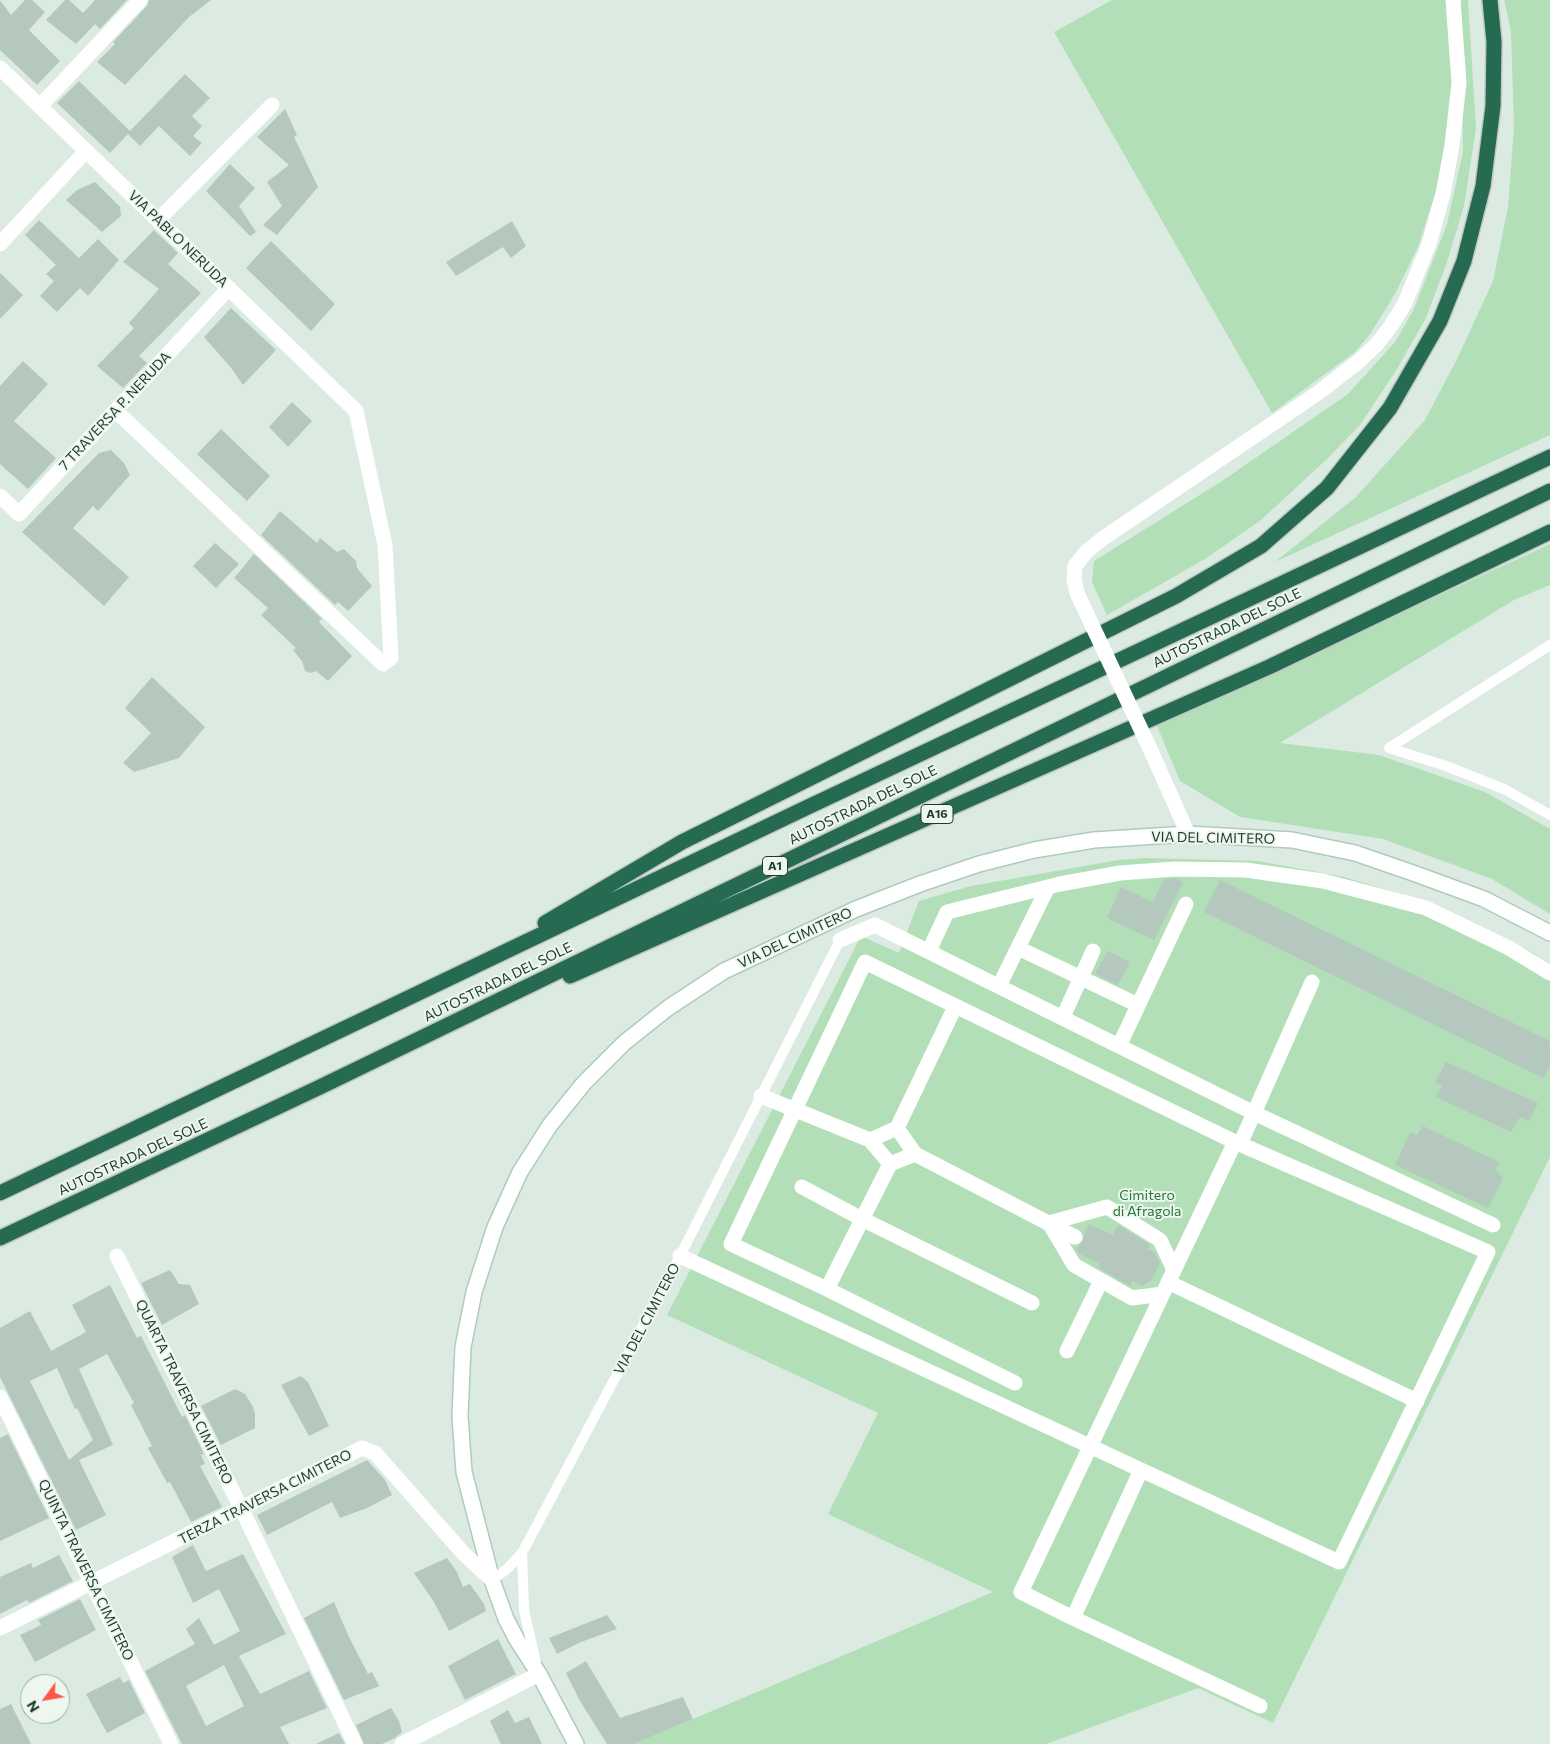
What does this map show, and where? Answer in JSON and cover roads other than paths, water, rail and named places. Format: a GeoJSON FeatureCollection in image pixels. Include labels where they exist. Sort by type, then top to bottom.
{"type":"FeatureCollection","features":[{"type":"Feature","properties":{"kind":"highway"},"geometry":{"type":"LineString","coordinates":[[464,972],[682,842],[1176,596],[1261,546],[1327,488],[1390,408],[1440,321],[1464,261],[1483,186],[1493,106],[1494,42],[1490,0]]}},
{"type":"Feature","properties":{"kind":"highway","name":"AUTOSTRADA DEL SOLE"},"geometry":{"type":"LineString","coordinates":[[0,1193],[1550,457]]}},
{"type":"Feature","properties":{"kind":"highway","name":"AUTOSTRADA DEL SOLE"},"geometry":{"type":"LineString","coordinates":[[0,1238],[320,1087],[1550,491]]}},
{"type":"Feature","properties":{"kind":"highway","name":"A16"},"geometry":{"type":"LineString","coordinates":[[320,1087],[1270,667],[1550,532]]}},
{"type":"Feature","properties":{"kind":"street"},"geometry":{"type":"LineString","coordinates":[[40,106],[140,0]]}},
{"type":"Feature","properties":{"kind":"street"},"geometry":{"type":"LineString","coordinates":[[1188,834],[1077,593],[1074,579],[1075,566],[1087,551],[1102,539],[1318,393],[1365,356],[1391,326],[1405,303],[1429,244],[1443,194],[1452,145],[1459,83],[1453,0]]}},
{"type":"Feature","properties":{"kind":"street","name":"VIA PABLO NERUDA"},"geometry":{"type":"LineString","coordinates":[[0,68],[356,411],[385,544],[391,658],[383,664],[116,411]]}},
{"type":"Feature","properties":{"kind":"street"},"geometry":{"type":"LineString","coordinates":[[158,220],[272,105]]}},
{"type":"Feature","properties":{"kind":"street"},"geometry":{"type":"LineString","coordinates":[[0,244],[86,151]]}},
{"type":"Feature","properties":{"kind":"street","name":"7 TRAVERSA P. NERUDA"},"geometry":{"type":"LineString","coordinates":[[0,496],[19,514],[229,288]]}},
{"type":"Feature","properties":{"kind":"street","name":"VIA DEL CIMITERO"},"geometry":{"type":"LineString","coordinates":[[576,1744],[539,1674],[506,1619],[492,1580],[464,1472],[460,1416],[463,1347],[474,1292],[498,1219],[520,1172],[550,1125],[584,1083],[624,1042],[668,1008],[724,971],[865,906],[978,864],[1034,850],[1094,840],[1188,834],[1292,840],[1355,853],[1484,899],[1550,933]]}},
{"type":"Feature","properties":{"kind":"street"},"geometry":{"type":"LineString","coordinates":[[929,951],[947,912],[1048,887],[1120,874],[1175,869],[1246,870],[1323,881],[1426,908],[1509,948],[1550,973]]}},
{"type":"Feature","properties":{"kind":"street"},"geometry":{"type":"LineString","coordinates":[[1000,986],[1048,887]]}},
{"type":"Feature","properties":{"kind":"street"},"geometry":{"type":"LineString","coordinates":[[1119,1046],[1186,904]]}},
{"type":"Feature","properties":{"kind":"street"},"geometry":{"type":"LineString","coordinates":[[840,940],[875,925],[1254,1113],[1493,1225]]}},
{"type":"Feature","properties":{"kind":"street"},"geometry":{"type":"LineString","coordinates":[[1018,948],[1138,1005]]}},
{"type":"Feature","properties":{"kind":"street"},"geometry":{"type":"LineString","coordinates":[[1063,1017],[1093,951]]}},
{"type":"Feature","properties":{"kind":"street"},"geometry":{"type":"LineString","coordinates":[[680,1256],[1340,1562],[1488,1252],[1237,1143],[865,962],[731,1244],[827,1289],[1015,1383]]}},
{"type":"Feature","properties":{"kind":"street"},"geometry":{"type":"LineString","coordinates":[[1260,1706],[1021,1592],[1168,1282],[1237,1143],[1254,1113],[1312,982]]}},
{"type":"Feature","properties":{"kind":"street"},"geometry":{"type":"LineString","coordinates":[[870,1140],[897,1128],[955,1007]]}},
{"type":"Feature","properties":{"kind":"street"},"geometry":{"type":"LineString","coordinates":[[761,1096],[870,1140],[890,1164]]}},
{"type":"Feature","properties":{"kind":"street"},"geometry":{"type":"LineString","coordinates":[[897,1128],[915,1154],[1074,1237]]}},
{"type":"Feature","properties":{"kind":"street"},"geometry":{"type":"LineString","coordinates":[[827,1289],[890,1164],[915,1154]]}},
{"type":"Feature","properties":{"kind":"street"},"geometry":{"type":"LineString","coordinates":[[802,1187],[862,1219],[1032,1303]]}},
{"type":"Feature","properties":{"kind":"street"},"geometry":{"type":"LineString","coordinates":[[1049,1223],[1106,1207],[1160,1240],[1168,1282]]}},
{"type":"Feature","properties":{"kind":"street"},"geometry":{"type":"LineString","coordinates":[[1049,1223],[1074,1265],[1132,1298],[1168,1282],[1417,1400]]}},
{"type":"Feature","properties":{"kind":"street","name":"QUARTA TRAVERSA CIMITERO"},"geometry":{"type":"LineString","coordinates":[[117,1256],[355,1744]]}},
{"type":"Feature","properties":{"kind":"street"},"geometry":{"type":"LineString","coordinates":[[1068,1351],[1101,1281]]}},
{"type":"Feature","properties":{"kind":"street","name":"QUINTA TRAVERSA CIMITERO"},"geometry":{"type":"LineString","coordinates":[[0,1397],[171,1744]]}},
{"type":"Feature","properties":{"kind":"street","name":"TERZA TRAVERSA CIMITERO"},"geometry":{"type":"LineString","coordinates":[[0,1628],[362,1448],[375,1453],[464,1554],[492,1580]]}},
{"type":"Feature","properties":{"kind":"street"},"geometry":{"type":"LineString","coordinates":[[1073,1618],[1141,1470]]}},
{"type":"Feature","properties":{"kind":"street"},"geometry":{"type":"LineString","coordinates":[[402,1744],[539,1674]]}},
{"type":"Feature","properties":{"kind":"lane"},"geometry":{"type":"LineString","coordinates":[[1550,644],[1389,748],[1446,766],[1504,788],[1550,815]]}},
{"type":"Feature","properties":{"kind":"lane","name":"VIA DEL CIMITERO"},"geometry":{"type":"LineString","coordinates":[[492,1580],[507,1569],[522,1553],[680,1256],[840,940]]}},
{"type":"Feature","properties":{"kind":"lane"},"geometry":{"type":"LineString","coordinates":[[522,1553],[524,1610],[539,1674]]}},
{"type":"Feature","properties":{"kind":"park label","name":"Cimitero di Afragola"},"geometry":{"type":"Point","coordinates":[1147,1204]}}]}
